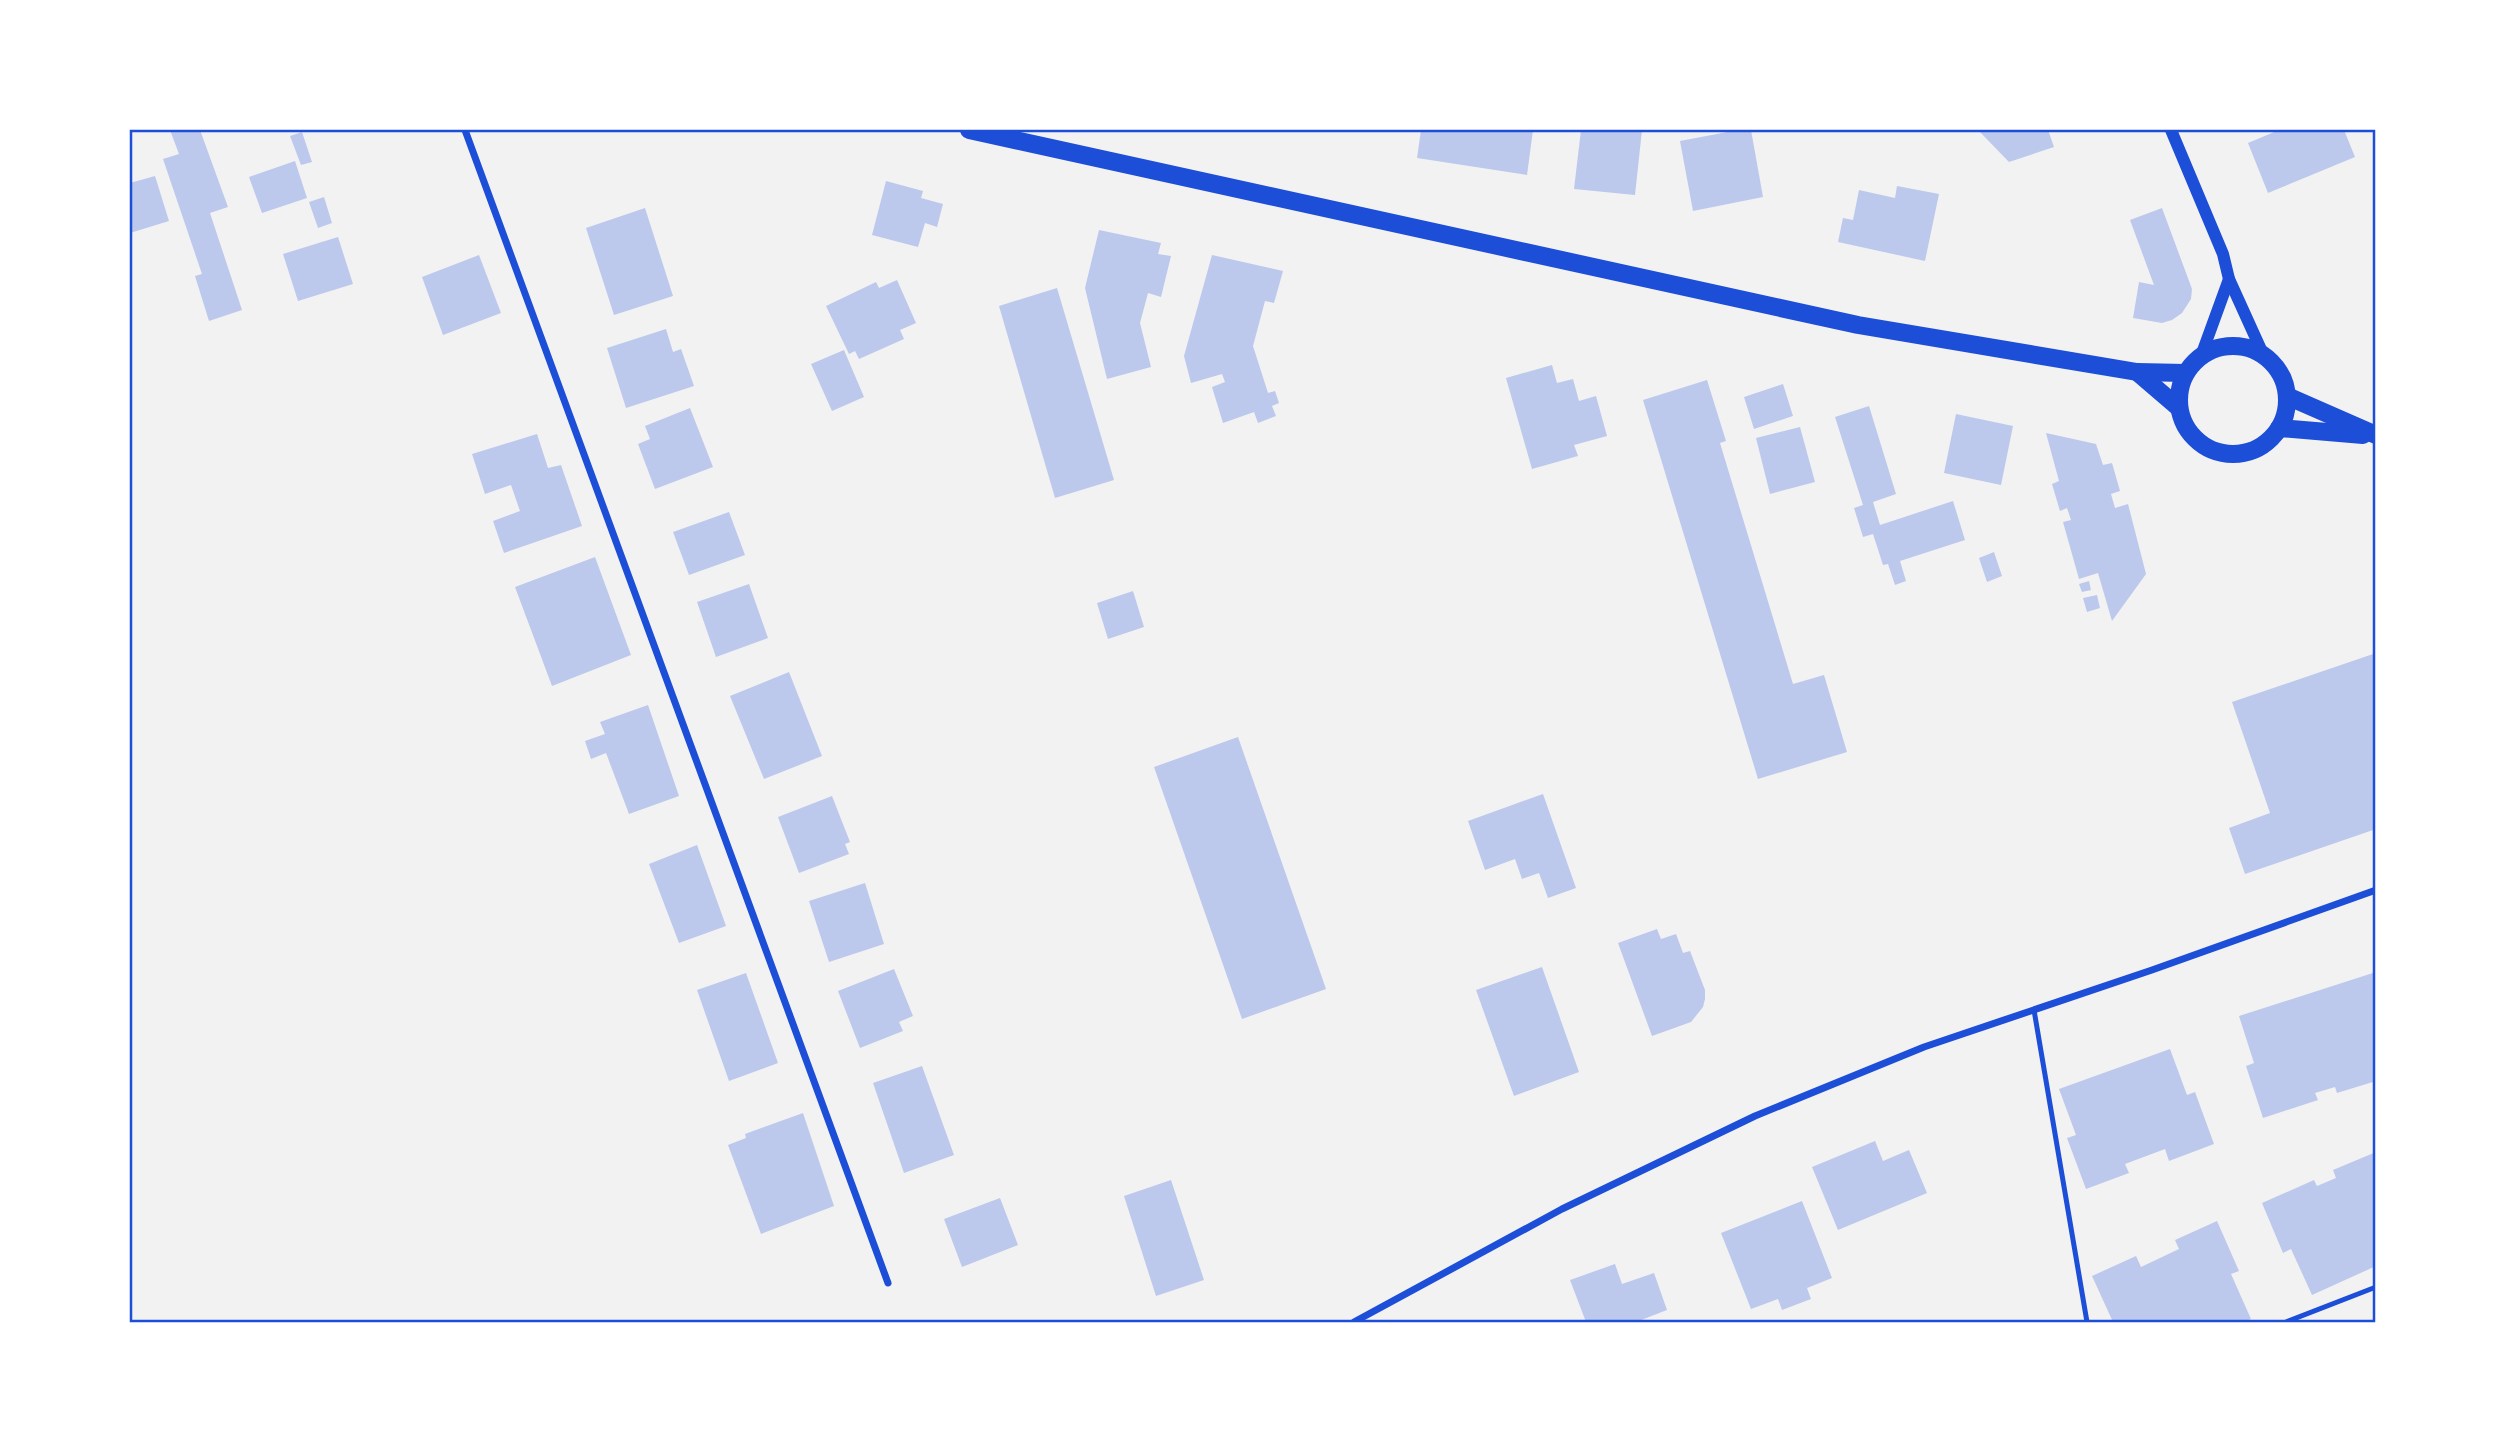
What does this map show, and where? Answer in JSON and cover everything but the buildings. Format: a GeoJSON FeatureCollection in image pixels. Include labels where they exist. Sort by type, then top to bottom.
{"type":"FeatureCollection","features":[{"type":"Feature","properties":{"kind":"main road"},"geometry":{"type":"LineString","coordinates":[[969,130],[1858,325],[2137,372],[2185,373]]}},
{"type":"Feature","properties":{"kind":"main road"},"geometry":{"type":"LineString","coordinates":[[2230,345],[2247,347],[2263,354],[2275,365],[2284,380],[2287,396],[2285,413],[2279,428],[2266,442],[2250,451],[2231,454],[2213,450],[2197,441],[2184,426],[2179,408],[2179,390],[2185,373],[2201,356],[2215,348],[2230,345]]}},
{"type":"Feature","properties":{"kind":"main road"},"geometry":{"type":"LineString","coordinates":[[2137,372],[2179,408]]}},
{"type":"Feature","properties":{"kind":"main road"},"geometry":{"type":"LineString","coordinates":[[2287,396],[2375,435]]}},
{"type":"Feature","properties":{"kind":"main road"},"geometry":{"type":"LineString","coordinates":[[2279,428],[2375,435]]}},
{"type":"Feature","properties":{"kind":"street"},"geometry":{"type":"LineString","coordinates":[[465,130],[888,1283]]}},
{"type":"Feature","properties":{"kind":"street"},"geometry":{"type":"LineString","coordinates":[[2171,130],[2223,254],[2229,279],[2263,354]]}},
{"type":"Feature","properties":{"kind":"street"},"geometry":{"type":"LineString","coordinates":[[2201,356],[2229,279]]}},
{"type":"Feature","properties":{"kind":"street"},"geometry":{"type":"LineString","coordinates":[[1354,1322],[1562,1209],[1755,1115],[1924,1047],[2375,890]]}},
{"type":"Feature","properties":{"kind":"lane"},"geometry":{"type":"LineString","coordinates":[[2034,1010],[2087,1322]]}},
{"type":"Feature","properties":{"kind":"lane"},"geometry":{"type":"LineString","coordinates":[[2286,1322],[2375,1287]]}}]}
